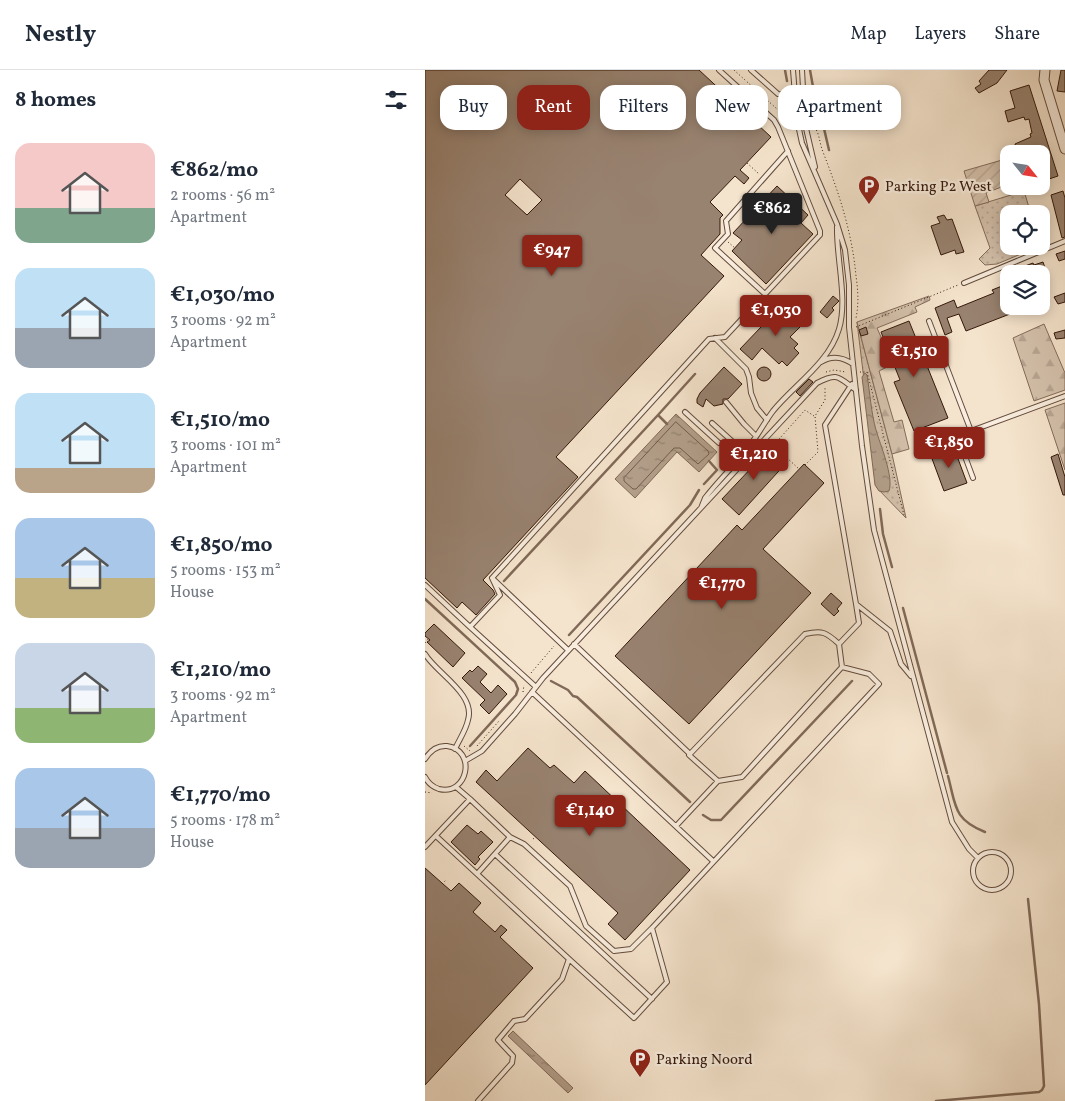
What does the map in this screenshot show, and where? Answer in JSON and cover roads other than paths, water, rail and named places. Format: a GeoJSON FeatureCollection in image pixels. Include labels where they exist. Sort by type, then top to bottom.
{"type":"FeatureCollection","features":[{"type":"Feature","properties":{"kind":"street"},"geometry":{"type":"LineString","coordinates":[[1045,70],[1044,80],[1065,149]]}},
{"type":"Feature","properties":{"kind":"lane"},"geometry":{"type":"LineString","coordinates":[[492,578],[709,338],[725,336],[820,235],[774,120],[719,70]]}},
{"type":"Feature","properties":{"kind":"lane"},"geometry":{"type":"LineString","coordinates":[[751,70],[778,94]]}},
{"type":"Feature","properties":{"kind":"lane"},"geometry":{"type":"LineString","coordinates":[[793,70],[794,85]]}},
{"type":"Feature","properties":{"kind":"lane"},"geometry":{"type":"LineString","coordinates":[[802,70],[803,85]]}},
{"type":"Feature","properties":{"kind":"lane"},"geometry":{"type":"LineString","coordinates":[[798,130],[802,143],[837,224],[845,250],[849,285],[849,327],[874,530],[952,822],[969,849],[978,858]]}},
{"type":"Feature","properties":{"kind":"lane"},"geometry":{"type":"LineString","coordinates":[[806,130],[815,172]]}},
{"type":"Feature","properties":{"kind":"lane"},"geometry":{"type":"LineString","coordinates":[[765,294],[715,248],[728,234],[726,221],[788,151]]}},
{"type":"Feature","properties":{"kind":"lane"},"geometry":{"type":"LineString","coordinates":[[700,510],[705,498],[744,452],[773,411],[817,364],[834,341],[842,319],[843,305],[837,224]]}},
{"type":"Feature","properties":{"kind":"lane"},"geometry":{"type":"LineString","coordinates":[[964,283],[1065,241]]}},
{"type":"Feature","properties":{"kind":"lane"},"geometry":{"type":"LineString","coordinates":[[929,321],[971,431]]}},
{"type":"Feature","properties":{"kind":"lane"},"geometry":{"type":"LineString","coordinates":[[715,338],[746,369],[757,408],[767,420]]}},
{"type":"Feature","properties":{"kind":"lane"},"geometry":{"type":"LineString","coordinates":[[817,364],[831,357],[840,358],[853,364]]}},
{"type":"Feature","properties":{"kind":"lane"},"geometry":{"type":"LineString","coordinates":[[465,761],[482,751],[568,650],[817,383],[829,377],[839,377],[856,390]]}},
{"type":"Feature","properties":{"kind":"lane"},"geometry":{"type":"LineString","coordinates":[[839,644],[859,623],[825,425],[855,380]]}},
{"type":"Feature","properties":{"kind":"lane"},"geometry":{"type":"LineString","coordinates":[[973,478],[957,436],[1065,396]]}},
{"type":"Feature","properties":{"kind":"lane"},"geometry":{"type":"LineString","coordinates":[[726,402],[756,436]]}},
{"type":"Feature","properties":{"kind":"lane"},"geometry":{"type":"LineString","coordinates":[[685,412],[719,443],[734,443]]}},
{"type":"Feature","properties":{"kind":"lane"},"geometry":{"type":"LineString","coordinates":[[712,423],[744,452]]}},
{"type":"Feature","properties":{"kind":"lane"},"geometry":{"type":"LineString","coordinates":[[470,627],[500,595],[492,578]]}},
{"type":"Feature","properties":{"kind":"lane"},"geometry":{"type":"LineString","coordinates":[[492,578],[568,650]]}},
{"type":"Feature","properties":{"kind":"lane"},"geometry":{"type":"LineString","coordinates":[[425,585],[536,687]]}},
{"type":"Feature","properties":{"kind":"lane"},"geometry":{"type":"LineString","coordinates":[[856,604],[891,631],[901,664],[913,678]]}},
{"type":"Feature","properties":{"kind":"lane"},"geometry":{"type":"LineString","coordinates":[[690,754],[805,634],[818,631],[828,634],[839,644],[843,667]]}},
{"type":"Feature","properties":{"kind":"lane"},"geometry":{"type":"LineString","coordinates":[[574,644],[718,781]]}},
{"type":"Feature","properties":{"kind":"lane"},"geometry":{"type":"LineString","coordinates":[[425,654],[459,690],[466,702],[469,720],[455,749]]}},
{"type":"Feature","properties":{"kind":"lane"},"geometry":{"type":"LineString","coordinates":[[676,826],[718,781],[742,777],[843,667]]}},
{"type":"Feature","properties":{"kind":"lane"},"geometry":{"type":"LineString","coordinates":[[456,786],[510,837],[524,844],[570,886],[586,926],[614,951],[631,949],[879,684],[869,674],[843,667]]}},
{"type":"Feature","properties":{"kind":"lane"},"geometry":{"type":"LineString","coordinates":[[532,692],[713,861]]}},
{"type":"Feature","properties":{"kind":"lane"},"geometry":{"type":"LineString","coordinates":[[425,759],[429,753],[442,746],[455,749],[465,761],[465,775],[456,786],[443,790],[437,788],[426,779]]}},
{"type":"Feature","properties":{"kind":"lane"},"geometry":{"type":"LineString","coordinates":[[425,847],[470,800]]}},
{"type":"Feature","properties":{"kind":"lane"},"geometry":{"type":"LineString","coordinates":[[436,836],[634,1018],[667,982],[652,928]]}},
{"type":"Feature","properties":{"kind":"lane"},"geometry":{"type":"LineString","coordinates":[[477,874],[510,837]]}},
{"type":"Feature","properties":{"kind":"lane"},"geometry":{"type":"LineString","coordinates":[[992,852],[1003,856],[1010,866],[1011,873],[1005,884],[1000,888],[987,890],[977,883],[973,872],[978,858],[992,852]]}},
{"type":"Feature","properties":{"kind":"lane"},"geometry":{"type":"LineString","coordinates":[[495,854],[652,999]]}},
{"type":"Feature","properties":{"kind":"lane"},"geometry":{"type":"LineString","coordinates":[[477,1101],[512,1063],[513,1056],[498,1040],[501,1035],[514,1021],[525,1019],[562,979],[569,959]]}},
{"type":"Feature","properties":{"kind":"water"},"geometry":{"type":"Polygon","coordinates":[[[865,373],[867,375],[874,423],[890,478],[889,491],[884,492],[879,491],[875,485],[862,377],[865,373]]]}},
{"type":"Feature","properties":{"kind":"water"},"geometry":{"type":"Polygon","coordinates":[[[676,414],[717,452],[699,472],[677,452],[635,498],[615,479],[676,414]]]}},
{"type":"Feature","properties":{"kind":"water"},"geometry":{"type":"Polygon","coordinates":[[[513,1031],[573,1088],[568,1093],[508,1036],[513,1031]]]}},
{"type":"Feature","properties":{"kind":"waterway"},"geometry":{"type":"LineString","coordinates":[[785,70],[787,81]]}},
{"type":"Feature","properties":{"kind":"waterway"},"geometry":{"type":"LineString","coordinates":[[810,70],[813,85]]}},
{"type":"Feature","properties":{"kind":"waterway"},"geometry":{"type":"LineString","coordinates":[[824,130],[829,150]]}},
{"type":"Feature","properties":{"kind":"waterway"},"geometry":{"type":"LineString","coordinates":[[658,415],[695,374]]}},
{"type":"Feature","properties":{"kind":"waterway"},"geometry":{"type":"LineString","coordinates":[[504,581],[658,415],[667,424]]}},
{"type":"Feature","properties":{"kind":"waterway"},"geometry":{"type":"LineString","coordinates":[[704,484],[717,470],[709,461]]}},
{"type":"Feature","properties":{"kind":"waterway"},"geometry":{"type":"LineString","coordinates":[[569,635],[690,505],[699,490]]}},
{"type":"Feature","properties":{"kind":"waterway"},"geometry":{"type":"LineString","coordinates":[[880,509],[883,534],[892,567]]}},
{"type":"Feature","properties":{"kind":"waterway"},"geometry":{"type":"LineString","coordinates":[[425,599],[515,682],[518,689],[516,695],[470,746]]}},
{"type":"Feature","properties":{"kind":"waterway"},"geometry":{"type":"LineString","coordinates":[[903,608],[947,773]]}},
{"type":"Feature","properties":{"kind":"waterway"},"geometry":{"type":"LineString","coordinates":[[551,681],[577,697],[690,802]]}},
{"type":"Feature","properties":{"kind":"waterway"},"geometry":{"type":"LineString","coordinates":[[703,815],[711,820],[721,820],[852,681]]}},
{"type":"Feature","properties":{"kind":"waterway"},"geometry":{"type":"LineString","coordinates":[[948,776],[957,810],[967,822],[985,832]]}},
{"type":"Feature","properties":{"kind":"waterway"},"geometry":{"type":"LineString","coordinates":[[936,1101],[1039,1092],[1044,1086],[1039,1004],[1028,899]]}},
{"type":"Feature","properties":{"kind":"place","name":"Parking P2 West"},"geometry":{"type":"Point","coordinates":[869,205]}},
{"type":"Feature","properties":{"kind":"place","name":"Parking Noord"},"geometry":{"type":"Point","coordinates":[640,1078]}}]}
